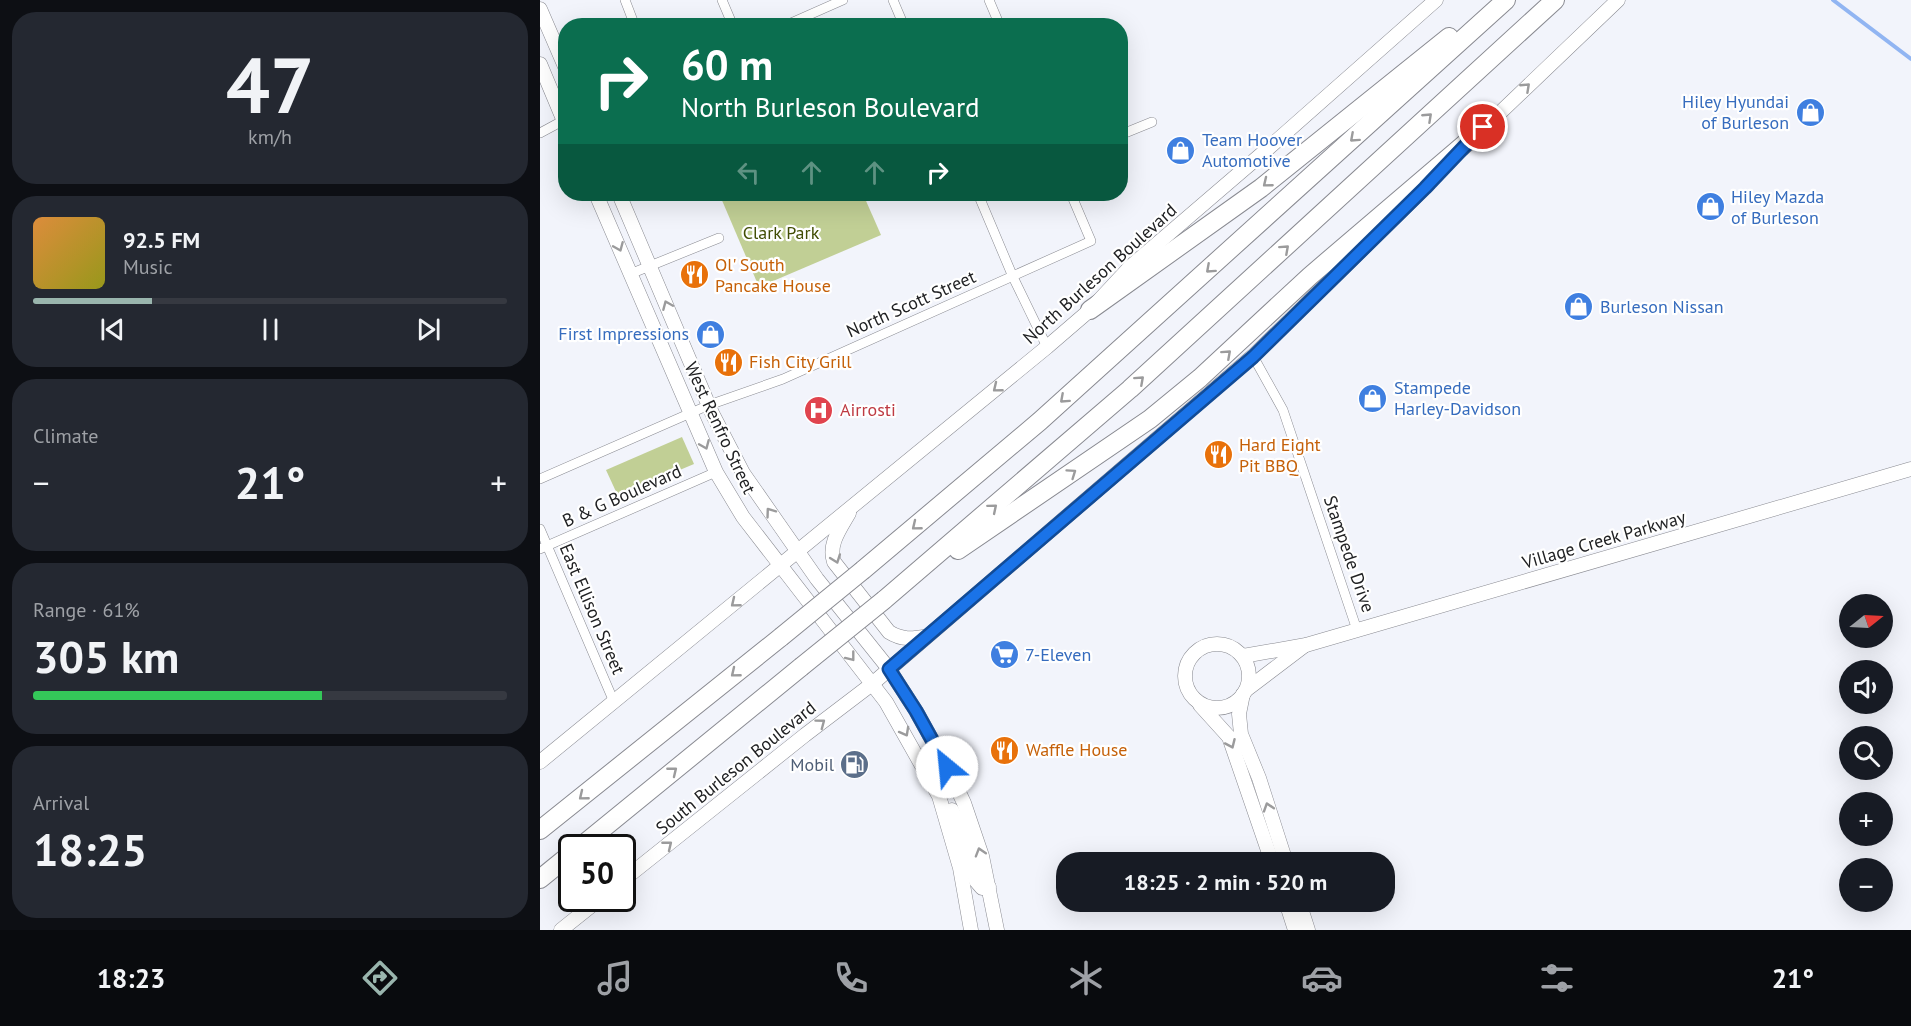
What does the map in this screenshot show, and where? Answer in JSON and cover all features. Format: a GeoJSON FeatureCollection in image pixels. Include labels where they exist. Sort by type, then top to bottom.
{"type":"FeatureCollection","features":[{"type":"Feature","properties":{"kind":"highway"},"geometry":{"type":"LineString","coordinates":[[1090,310],[1262,188],[1492,0]]}},
{"type":"Feature","properties":{"kind":"highway"},"geometry":{"type":"LineString","coordinates":[[540,831],[863,570],[1040,421],[1506,0]]}},
{"type":"Feature","properties":{"kind":"highway"},"geometry":{"type":"LineString","coordinates":[[596,834],[884,600],[1130,389],[1555,0]]}},
{"type":"Feature","properties":{"kind":"highway"},"geometry":{"type":"LineString","coordinates":[[884,600],[1150,418],[1200,378],[1310,276],[1468,141]]}},
{"type":"Feature","properties":{"kind":"highway"},"geometry":{"type":"LineString","coordinates":[[540,879],[558,865]]}},
{"type":"Feature","properties":{"kind":"main road","name":"North Burleson Boulevard"},"geometry":{"type":"LineString","coordinates":[[780,566],[1090,310],[1130,267],[1436,0]]}},
{"type":"Feature","properties":{"kind":"main road"},"geometry":{"type":"LineString","coordinates":[[872,684],[1253,357],[1425,188],[1468,141],[1618,0]]}},
{"type":"Feature","properties":{"kind":"main road"},"geometry":{"type":"LineString","coordinates":[[540,9],[558,51]]}},
{"type":"Feature","properties":{"kind":"main road"},"geometry":{"type":"LineString","coordinates":[[540,64],[558,106]]}},
{"type":"Feature","properties":{"kind":"main road","name":"West Renfro Street"},"geometry":{"type":"LineString","coordinates":[[599,201],[716,472],[743,517],[898,720],[939,796]]}},
{"type":"Feature","properties":{"kind":"main road"},"geometry":{"type":"LineString","coordinates":[[622,201],[709,405],[743,473],[817,579],[889,669],[927,730],[964,803],[982,856],[997,930]]}},
{"type":"Feature","properties":{"kind":"main road","name":"Village Creek Parkway"},"geometry":{"type":"LineString","coordinates":[[1243,656],[1306,645],[1911,469]]}},
{"type":"Feature","properties":{"kind":"main road"},"geometry":{"type":"LineString","coordinates":[[852,506],[833,542],[834,562],[889,632],[898,637],[910,639],[927,636]]}},
{"type":"Feature","properties":{"kind":"main road"},"geometry":{"type":"LineString","coordinates":[[540,762],[780,566]]}},
{"type":"Feature","properties":{"kind":"main road"},"geometry":{"type":"LineString","coordinates":[[1269,852],[1229,737],[1188,690],[1185,669],[1195,651],[1204,646],[1215,643],[1225,644],[1243,656],[1249,673],[1239,714],[1241,734],[1259,778],[1283,852]]}},
{"type":"Feature","properties":{"kind":"main road","name":"Village Creek Parkway"},"geometry":{"type":"LineString","coordinates":[[1194,699],[1203,705],[1222,708],[1232,704],[1244,692],[1306,645]]}},
{"type":"Feature","properties":{"kind":"main road","name":"South Burleson Boulevard"},"geometry":{"type":"LineString","coordinates":[[636,870],[872,684]]}},
{"type":"Feature","properties":{"kind":"main road"},"geometry":{"type":"LineString","coordinates":[[939,796],[950,804],[976,881],[982,888],[989,887]]}},
{"type":"Feature","properties":{"kind":"main road"},"geometry":{"type":"LineString","coordinates":[[939,796],[960,868],[971,930]]}},
{"type":"Feature","properties":{"kind":"main road"},"geometry":{"type":"LineString","coordinates":[[561,930],[584,912]]}},
{"type":"Feature","properties":{"kind":"main road"},"geometry":{"type":"LineString","coordinates":[[1289,912],[1295,930]]}},
{"type":"Feature","properties":{"kind":"main road"},"geometry":{"type":"LineString","coordinates":[[1302,912],[1308,930]]}},
{"type":"Feature","properties":{"kind":"street"},"geometry":{"type":"LineString","coordinates":[[625,0],[633,18]]}},
{"type":"Feature","properties":{"kind":"street"},"geometry":{"type":"LineString","coordinates":[[722,0],[730,18]]}},
{"type":"Feature","properties":{"kind":"street"},"geometry":{"type":"LineString","coordinates":[[802,18],[843,0]]}},
{"type":"Feature","properties":{"kind":"street"},"geometry":{"type":"LineString","coordinates":[[893,0],[901,18]]}},
{"type":"Feature","properties":{"kind":"street"},"geometry":{"type":"LineString","coordinates":[[989,0],[997,18]]}},
{"type":"Feature","properties":{"kind":"street"},"geometry":{"type":"LineString","coordinates":[[1128,132],[1152,122]]}},
{"type":"Feature","properties":{"kind":"street"},"geometry":{"type":"LineString","coordinates":[[540,133],[558,125]]}},
{"type":"Feature","properties":{"kind":"street"},"geometry":{"type":"LineString","coordinates":[[981,201],[1047,347]]}},
{"type":"Feature","properties":{"kind":"street","name":"North Scott Street"},"geometry":{"type":"LineString","coordinates":[[540,479],[709,405],[783,378],[1091,241],[1074,201]]}},
{"type":"Feature","properties":{"kind":"street"},"geometry":{"type":"LineString","coordinates":[[630,274],[718,238]]}},
{"type":"Feature","properties":{"kind":"street","name":"Stampede Drive"},"geometry":{"type":"LineString","coordinates":[[1253,357],[1283,410],[1357,630]]}},
{"type":"Feature","properties":{"kind":"street","name":"B & G Boulevard"},"geometry":{"type":"LineString","coordinates":[[544,548],[716,472]]}},
{"type":"Feature","properties":{"kind":"street","name":"East Ellison Street"},"geometry":{"type":"LineString","coordinates":[[540,530],[544,548],[614,702]]}},
{"type":"Feature","properties":{"kind":"green space","name":"Clark Park"},"geometry":{"type":"Polygon","coordinates":[[[722,201],[866,201],[881,235],[759,287],[722,201]]]}},
{"type":"Feature","properties":{"kind":"green space"},"geometry":{"type":"Polygon","coordinates":[[[682,437],[694,464],[618,496],[606,470],[682,437]]]}},
{"type":"Feature","properties":{"kind":"waterway"},"geometry":{"type":"LineString","coordinates":[[1833,0],[1911,59]]}},
{"type":"Feature","properties":{"kind":"place","name":"Hiley Hyundai of Burleson"},"geometry":{"type":"Point","coordinates":[1810,112]}},
{"type":"Feature","properties":{"kind":"place","name":"Team Hoover Automotive"},"geometry":{"type":"Point","coordinates":[1181,150]}},
{"type":"Feature","properties":{"kind":"place","name":"Hiley Mazda of Burleson"},"geometry":{"type":"Point","coordinates":[1710,207]}},
{"type":"Feature","properties":{"kind":"place","name":"Ol' South Pancake House"},"geometry":{"type":"Point","coordinates":[694,275]}},
{"type":"Feature","properties":{"kind":"place","name":"Burleson Nissan"},"geometry":{"type":"Point","coordinates":[1579,307]}},
{"type":"Feature","properties":{"kind":"place","name":"First Impressions"},"geometry":{"type":"Point","coordinates":[710,334]}},
{"type":"Feature","properties":{"kind":"place","name":"Fish City Grill"},"geometry":{"type":"Point","coordinates":[728,362]}},
{"type":"Feature","properties":{"kind":"place","name":"Stampede Harley-Davidson"},"geometry":{"type":"Point","coordinates":[1373,398]}},
{"type":"Feature","properties":{"kind":"place","name":"Airrosti"},"geometry":{"type":"Point","coordinates":[819,410]}},
{"type":"Feature","properties":{"kind":"place","name":"Hard Eight Pit BBQ"},"geometry":{"type":"Point","coordinates":[1218,455]}},
{"type":"Feature","properties":{"kind":"place","name":"7-Eleven"},"geometry":{"type":"Point","coordinates":[1004,655]}},
{"type":"Feature","properties":{"kind":"place","name":"Waffle House"},"geometry":{"type":"Point","coordinates":[1005,750]}},
{"type":"Feature","properties":{"kind":"place","name":"Mobil"},"geometry":{"type":"Point","coordinates":[855,765]}},
{"type":"Feature","properties":{"kind":"route"},"geometry":{"type":"LineString","coordinates":[[947,767],[916,711],[889,669],[1253,357],[1425,188],[1483,127]]}}]}
